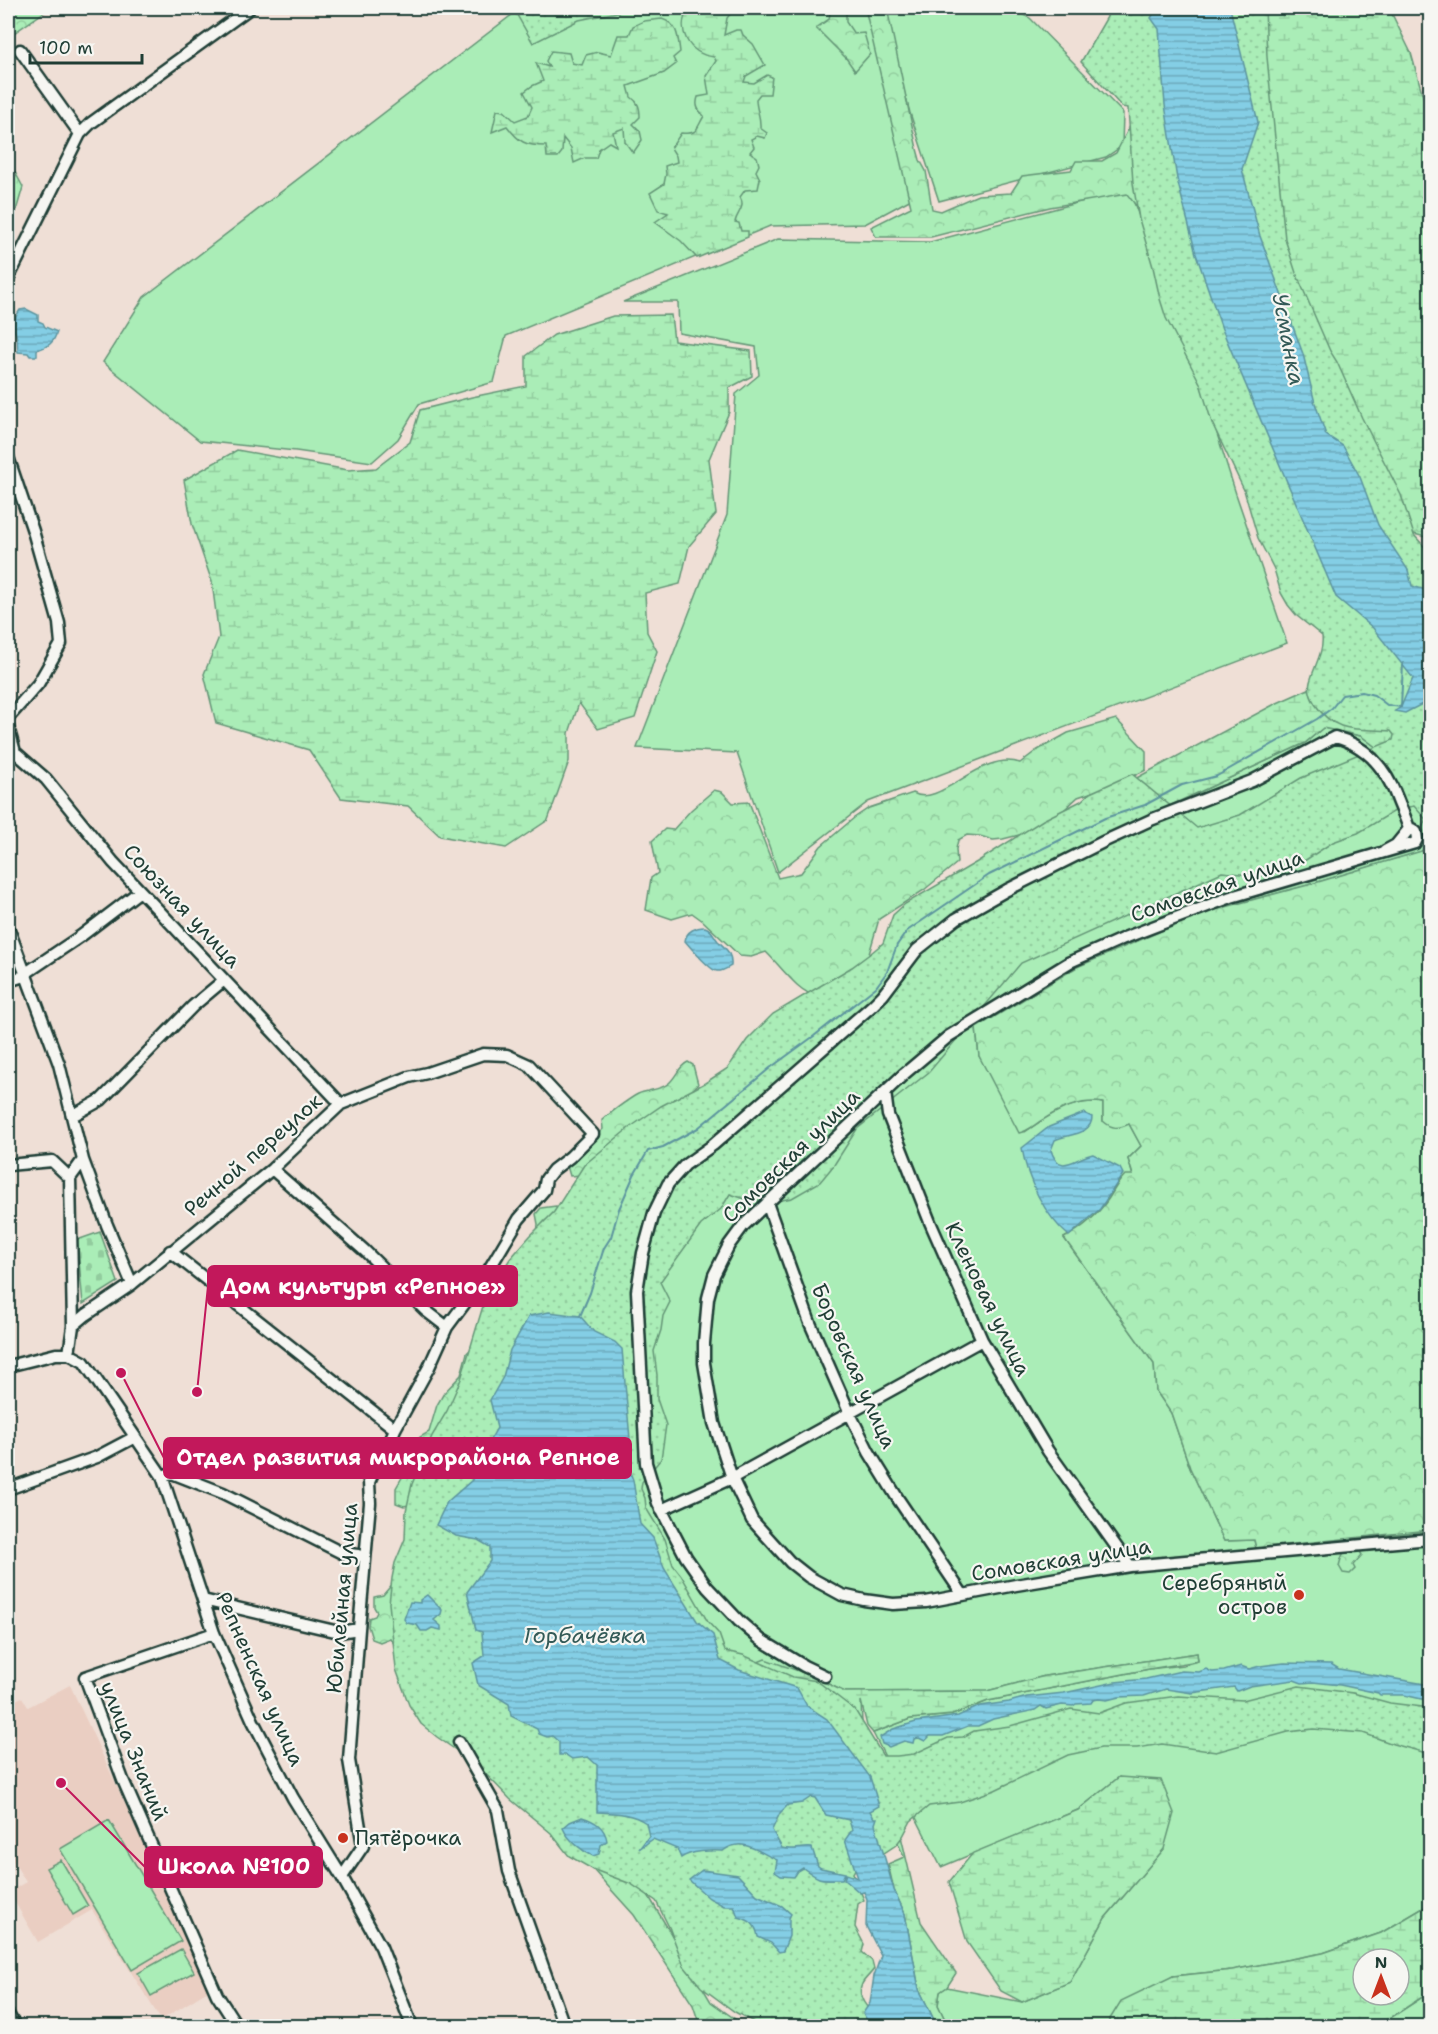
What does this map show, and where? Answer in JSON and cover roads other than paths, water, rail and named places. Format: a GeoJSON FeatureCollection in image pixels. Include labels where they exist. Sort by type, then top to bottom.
{"type":"FeatureCollection","features":[{"type":"Feature","properties":{"kind":"street"},"geometry":{"type":"LineString","coordinates":[[8,279],[80,134],[91,123],[250,8]]}},
{"type":"Feature","properties":{"kind":"street"},"geometry":{"type":"LineString","coordinates":[[20,50],[80,134]]}},
{"type":"Feature","properties":{"kind":"street"},"geometry":{"type":"LineString","coordinates":[[8,457],[33,531],[59,623],[62,644],[38,684],[8,718]]}},
{"type":"Feature","properties":{"kind":"street","name":"Союзная улица"},"geometry":{"type":"LineString","coordinates":[[8,727],[11,751],[46,779],[112,862],[341,1104]]}},
{"type":"Feature","properties":{"kind":"street","name":"Сомовская улица"},"geometry":{"type":"LineString","coordinates":[[661,1510],[653,1492],[645,1453],[637,1291],[643,1253],[654,1213],[663,1191],[672,1178],[873,1005],[926,942],[971,910],[1032,877],[1136,827],[1259,777],[1331,738],[1342,739],[1358,747],[1382,769],[1391,783],[1409,829],[1416,832],[1415,843],[1206,906],[1124,938],[1070,962],[949,1036],[754,1213],[735,1235],[719,1265],[708,1298],[704,1343],[708,1394],[721,1448],[752,1520],[790,1562],[820,1584],[842,1594],[864,1600],[893,1604],[926,1602],[1130,1566],[1431,1539]]}},
{"type":"Feature","properties":{"kind":"street"},"geometry":{"type":"LineString","coordinates":[[8,981],[26,974],[140,891]]}},
{"type":"Feature","properties":{"kind":"street"},"geometry":{"type":"LineString","coordinates":[[8,927],[59,1064],[83,1160],[132,1284]]}},
{"type":"Feature","properties":{"kind":"street"},"geometry":{"type":"LineString","coordinates":[[72,1116],[100,1100],[193,1006],[224,980]]}},
{"type":"Feature","properties":{"kind":"street","name":"Речной переулок"},"geometry":{"type":"LineString","coordinates":[[73,1326],[132,1284],[272,1169],[341,1104],[409,1077],[483,1054],[507,1055],[529,1065],[593,1134]]}},
{"type":"Feature","properties":{"kind":"street","name":"Кленовая улица"},"geometry":{"type":"LineString","coordinates":[[885,1092],[888,1115],[930,1222],[982,1340],[1048,1451],[1130,1566]]}},
{"type":"Feature","properties":{"kind":"street","name":"Юбилейная улица"},"geometry":{"type":"LineString","coordinates":[[342,1877],[363,1846],[349,1760],[358,1629],[366,1570],[369,1482],[447,1327],[485,1276],[519,1219],[544,1190],[546,1179],[593,1134]]}},
{"type":"Feature","properties":{"kind":"street"},"geometry":{"type":"LineString","coordinates":[[8,1366],[56,1354],[69,1354],[73,1326],[70,1178],[83,1160]]}},
{"type":"Feature","properties":{"kind":"street"},"geometry":{"type":"LineString","coordinates":[[8,1165],[52,1161],[70,1178]]}},
{"type":"Feature","properties":{"kind":"street"},"geometry":{"type":"LineString","coordinates":[[272,1169],[365,1251],[425,1310],[447,1327]]}},
{"type":"Feature","properties":{"kind":"street","name":"Боровская улица"},"geometry":{"type":"LineString","coordinates":[[767,1203],[810,1323],[850,1414],[869,1452],[898,1499],[963,1595]]}},
{"type":"Feature","properties":{"kind":"street"},"geometry":{"type":"LineString","coordinates":[[171,1251],[395,1429]]}},
{"type":"Feature","properties":{"kind":"street"},"geometry":{"type":"LineString","coordinates":[[825,1676],[761,1640],[727,1609],[698,1577],[661,1510],[732,1478],[982,1340]]}},
{"type":"Feature","properties":{"kind":"street","name":"Репненская улица"},"geometry":{"type":"LineString","coordinates":[[69,1354],[84,1362],[135,1437],[167,1475],[214,1633],[253,1721],[292,1798],[342,1877],[381,1947],[412,2026]]}},
{"type":"Feature","properties":{"kind":"street"},"geometry":{"type":"LineString","coordinates":[[8,1489],[97,1457],[135,1437]]}},
{"type":"Feature","properties":{"kind":"street"},"geometry":{"type":"LineString","coordinates":[[167,1475],[223,1493],[342,1552],[365,1558]]}},
{"type":"Feature","properties":{"kind":"street"},"geometry":{"type":"LineString","coordinates":[[203,1600],[339,1632],[358,1629]]}},
{"type":"Feature","properties":{"kind":"street","name":"улица Знаний"},"geometry":{"type":"LineString","coordinates":[[214,1633],[84,1677],[132,1802],[217,1995],[237,2026]]}},
{"type":"Feature","properties":{"kind":"street"},"geometry":{"type":"LineString","coordinates":[[459,1742],[498,1810],[509,1871],[564,2026]]}},
{"type":"Feature","properties":{"kind":"street"},"geometry":{"type":"LineString","coordinates":[[8,2014],[15,2026]]}},
{"type":"Feature","properties":{"kind":"water","name":"Усманка"},"geometry":{"type":"Polygon","coordinates":[[[1153,8],[1230,8],[1258,122],[1242,169],[1260,236],[1303,354],[1315,403],[1326,435],[1343,446],[1360,477],[1378,525],[1408,570],[1412,586],[1430,591],[1430,700],[1405,713],[1395,711],[1401,707],[1413,678],[1373,628],[1336,597],[1222,329],[1196,254],[1177,179],[1165,105],[1159,29],[1151,18],[1154,13],[1153,8]]]}},
{"type":"Feature","properties":{"kind":"water"},"geometry":{"type":"Polygon","coordinates":[[[26,309],[38,315],[38,321],[45,327],[57,332],[50,344],[37,350],[37,356],[18,352],[14,323],[20,310],[26,309]]]}},
{"type":"Feature","properties":{"kind":"water"},"geometry":{"type":"Polygon","coordinates":[[[705,927],[728,952],[731,966],[721,971],[714,970],[685,941],[692,930],[705,927]]]}},
{"type":"Feature","properties":{"kind":"water"},"geometry":{"type":"Polygon","coordinates":[[[1084,1113],[1092,1117],[1091,1123],[1084,1131],[1055,1140],[1051,1150],[1054,1158],[1063,1164],[1093,1154],[1120,1168],[1123,1174],[1100,1209],[1069,1236],[1052,1218],[1038,1196],[1024,1160],[1022,1148],[1049,1127],[1084,1113]]]}},
{"type":"Feature","properties":{"kind":"water","name":"Горбачёвка"},"geometry":{"type":"Polygon","coordinates":[[[549,1312],[580,1316],[594,1332],[615,1342],[622,1349],[630,1439],[623,1454],[633,1480],[640,1524],[653,1538],[664,1568],[697,1621],[713,1635],[720,1660],[739,1670],[797,1688],[807,1706],[827,1719],[870,1777],[879,1806],[870,1811],[874,1818],[877,1818],[875,1824],[894,1890],[905,1914],[919,1989],[937,2026],[870,2026],[863,2013],[870,2003],[874,1976],[881,1955],[866,1926],[867,1899],[864,1892],[860,1893],[844,1879],[846,1874],[858,1878],[845,1840],[852,1830],[849,1820],[826,1815],[815,1798],[811,1797],[802,1803],[788,1805],[780,1813],[772,1830],[782,1848],[812,1848],[818,1866],[845,1873],[842,1879],[821,1879],[803,1868],[794,1877],[781,1876],[775,1872],[777,1860],[744,1845],[730,1847],[723,1851],[695,1852],[681,1858],[677,1849],[653,1839],[639,1849],[649,1836],[646,1823],[629,1815],[597,1812],[597,1765],[588,1757],[572,1759],[566,1755],[559,1755],[559,1742],[552,1736],[539,1734],[537,1729],[511,1716],[509,1704],[478,1685],[473,1663],[484,1656],[482,1632],[476,1630],[467,1592],[490,1561],[490,1547],[478,1540],[456,1536],[436,1525],[447,1502],[472,1480],[475,1466],[497,1428],[490,1400],[503,1377],[510,1350],[529,1316],[549,1312]]]}},
{"type":"Feature","properties":{"kind":"water"},"geometry":{"type":"Polygon","coordinates":[[[427,1595],[442,1610],[434,1620],[441,1626],[441,1630],[432,1628],[421,1631],[417,1625],[407,1623],[404,1619],[410,1602],[420,1603],[420,1600],[427,1595]]]}},
{"type":"Feature","properties":{"kind":"water"},"geometry":{"type":"Polygon","coordinates":[[[1284,1663],[1331,1664],[1339,1669],[1430,1685],[1430,1701],[1404,1695],[1380,1695],[1340,1685],[1302,1683],[1294,1680],[1250,1686],[1237,1691],[1234,1687],[1192,1693],[1166,1689],[1144,1696],[1099,1699],[1073,1706],[1062,1705],[1046,1709],[1041,1706],[1035,1710],[993,1719],[978,1726],[968,1726],[943,1736],[930,1736],[925,1741],[919,1738],[914,1739],[913,1743],[904,1741],[889,1747],[882,1744],[880,1737],[893,1729],[916,1722],[958,1716],[980,1706],[1027,1697],[1064,1693],[1181,1671],[1199,1672],[1206,1669],[1212,1672],[1241,1666],[1249,1669],[1284,1663]]]}},
{"type":"Feature","properties":{"kind":"water"},"geometry":{"type":"Polygon","coordinates":[[[582,1817],[595,1823],[604,1832],[607,1841],[601,1845],[599,1854],[593,1856],[580,1848],[568,1837],[563,1828],[582,1817]]]}},
{"type":"Feature","properties":{"kind":"water"},"geometry":{"type":"Polygon","coordinates":[[[702,1870],[738,1875],[757,1895],[782,1906],[791,1914],[789,1936],[783,1951],[779,1952],[771,1943],[758,1937],[754,1926],[749,1921],[738,1917],[734,1906],[724,1906],[709,1898],[689,1880],[702,1870]]]}},
{"type":"Feature","properties":{"kind":"waterway"},"geometry":{"type":"LineString","coordinates":[[580,1316],[604,1248],[611,1237],[619,1209],[648,1151],[663,1147],[698,1128],[770,1068],[876,987],[887,972],[897,945],[907,931],[989,875],[1105,818],[1145,805],[1182,785],[1217,776],[1317,719],[1332,708],[1342,695],[1362,692],[1374,695],[1387,705],[1401,707],[1403,663]]}},
{"type":"Feature","properties":{"kind":"place","name":"Отдел развития микрорайона Репное"},"geometry":{"type":"Point","coordinates":[121,1373]}},
{"type":"Feature","properties":{"kind":"place","name":"Дом культуры «Репное»"},"geometry":{"type":"Point","coordinates":[197,1392]}},
{"type":"Feature","properties":{"kind":"place","name":"Серебряный остров"},"geometry":{"type":"Point","coordinates":[1299,1595]}},
{"type":"Feature","properties":{"kind":"place","name":"Школа №100"},"geometry":{"type":"Point","coordinates":[61,1783]}},
{"type":"Feature","properties":{"kind":"place","name":"Пятёрочка"},"geometry":{"type":"Point","coordinates":[343,1838]}}]}
